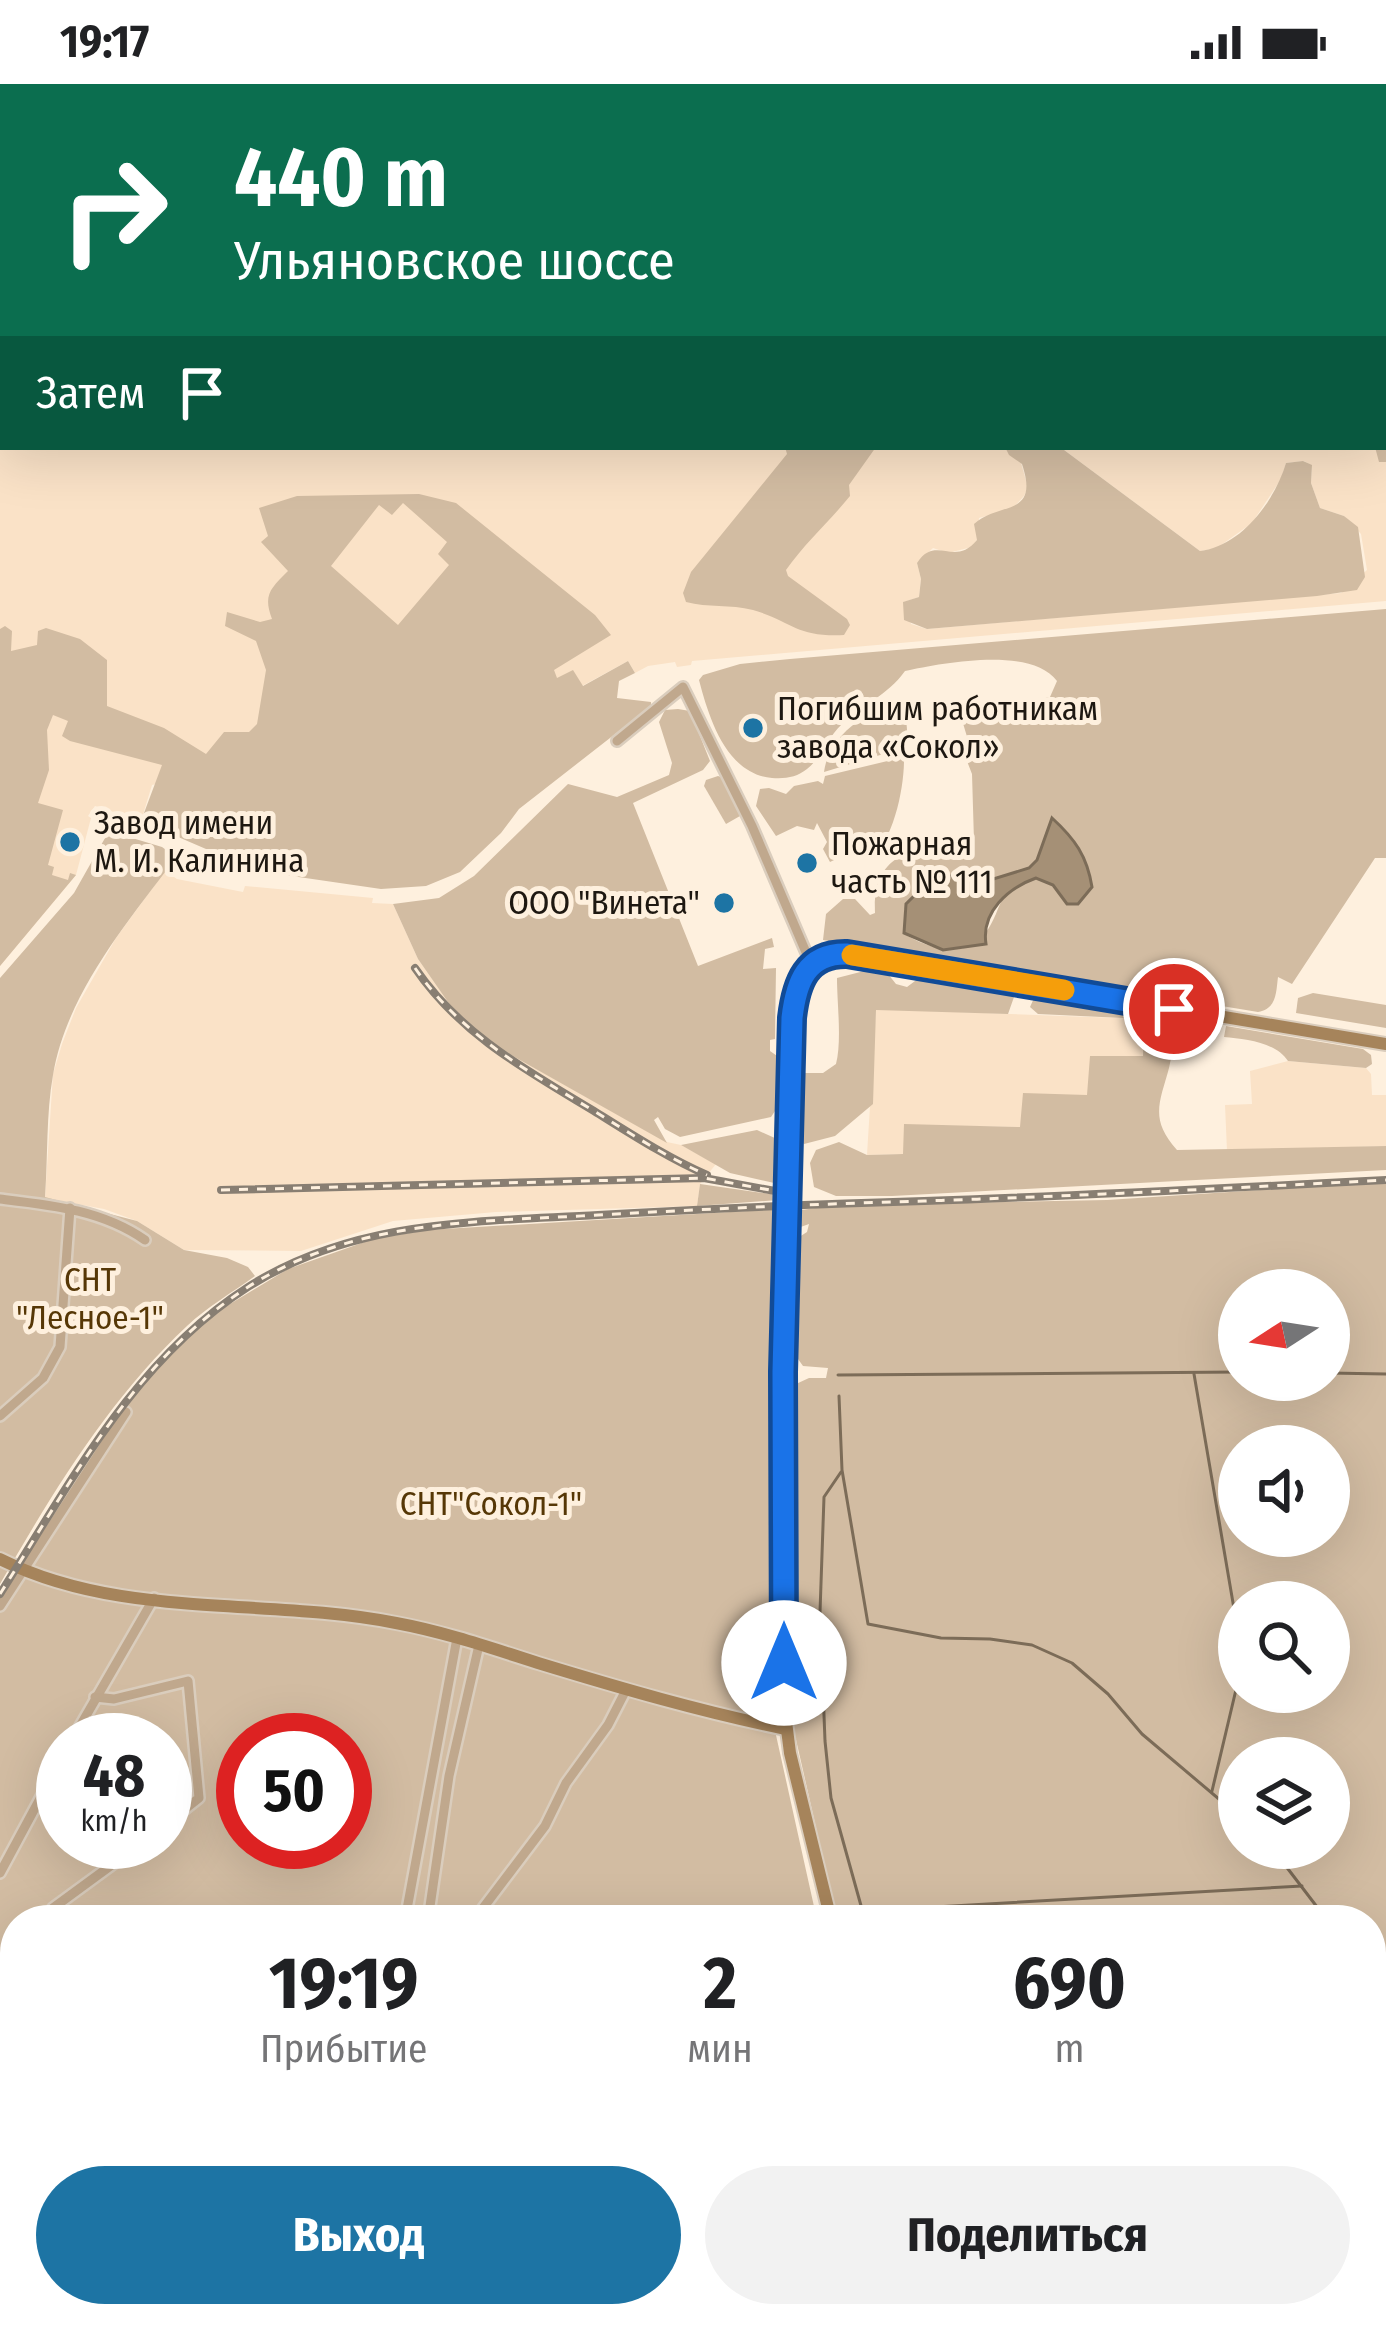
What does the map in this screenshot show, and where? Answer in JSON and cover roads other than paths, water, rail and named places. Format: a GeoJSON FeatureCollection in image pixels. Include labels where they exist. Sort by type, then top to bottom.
{"type":"FeatureCollection","features":[{"type":"Feature","properties":{"kind":"main road"},"geometry":{"type":"LineString","coordinates":[[827,1905],[786,1729],[783,1372],[792,1018],[797,986],[811,964],[827,955],[847,954],[1386,1044]]}},
{"type":"Feature","properties":{"kind":"main road"},"geometry":{"type":"LineString","coordinates":[[0,1559],[50,1582],[154,1598],[354,1615],[458,1638],[626,1690],[786,1729]]}},
{"type":"Feature","properties":{"kind":"street"},"geometry":{"type":"LineString","coordinates":[[617,741],[683,686],[752,826],[811,964]]}},
{"type":"Feature","properties":{"kind":"street"},"geometry":{"type":"LineString","coordinates":[[0,1198],[70,1208],[126,1226],[145,1240]]}},
{"type":"Feature","properties":{"kind":"street"},"geometry":{"type":"LineString","coordinates":[[0,1416],[43,1378],[60,1347],[70,1208]]}},
{"type":"Feature","properties":{"kind":"street"},"geometry":{"type":"LineString","coordinates":[[0,1606],[126,1412]]}},
{"type":"Feature","properties":{"kind":"street"},"geometry":{"type":"LineString","coordinates":[[86,1713],[154,1598]]}},
{"type":"Feature","properties":{"kind":"street"},"geometry":{"type":"LineString","coordinates":[[408,1905],[458,1638]]}},
{"type":"Feature","properties":{"kind":"street"},"geometry":{"type":"LineString","coordinates":[[430,1905],[449,1776],[479,1645]]}},
{"type":"Feature","properties":{"kind":"street"},"geometry":{"type":"LineString","coordinates":[[95,1697],[115,1699],[188,1681],[191,1713]]}},
{"type":"Feature","properties":{"kind":"street"},"geometry":{"type":"LineString","coordinates":[[486,1905],[545,1826],[566,1783],[608,1726],[626,1690]]}},
{"type":"Feature","properties":{"kind":"street"},"geometry":{"type":"LineString","coordinates":[[192,1720],[200,1798],[192,1804]]}},
{"type":"Feature","properties":{"kind":"street"},"geometry":{"type":"LineString","coordinates":[[0,1874],[36,1807]]}},
{"type":"Feature","properties":{"kind":"street"},"geometry":{"type":"LineString","coordinates":[[56,1905],[106,1869]]}},
{"type":"Feature","properties":{"kind":"waterway"},"geometry":{"type":"LineString","coordinates":[[838,1375],[1218,1372]]}},
{"type":"Feature","properties":{"kind":"waterway"},"geometry":{"type":"LineString","coordinates":[[1350,1373],[1386,1374]]}},
{"type":"Feature","properties":{"kind":"waterway"},"geometry":{"type":"LineString","coordinates":[[1194,1374],[1229,1581]]}},
{"type":"Feature","properties":{"kind":"waterway"},"geometry":{"type":"LineString","coordinates":[[839,1396],[842,1470],[868,1624],[941,1638],[1032,1645],[1072,1663],[1108,1694],[1142,1734],[1218,1798]]}},
{"type":"Feature","properties":{"kind":"waterway"},"geometry":{"type":"LineString","coordinates":[[841,1472],[824,1497],[820,1612],[825,1741],[831,1798],[861,1905]]}},
{"type":"Feature","properties":{"kind":"waterway"},"geometry":{"type":"LineString","coordinates":[[1212,1791],[1230,1713]]}},
{"type":"Feature","properties":{"kind":"waterway"},"geometry":{"type":"LineString","coordinates":[[1288,1869],[1316,1905]]}},
{"type":"Feature","properties":{"kind":"waterway"},"geometry":{"type":"LineString","coordinates":[[970,1905],[1302,1886]]}},
{"type":"Feature","properties":{"kind":"railway"},"geometry":{"type":"LineString","coordinates":[[415,968],[453,1013],[496,1049],[707,1175]]}},
{"type":"Feature","properties":{"kind":"railway"},"geometry":{"type":"LineString","coordinates":[[221,1190],[704,1178],[797,1195]]}},
{"type":"Feature","properties":{"kind":"railway"},"geometry":{"type":"LineString","coordinates":[[0,1594],[108,1426],[171,1350],[248,1287],[331,1248],[418,1228],[507,1220],[1386,1180]]}},
{"type":"Feature","properties":{"kind":"place","name":"Погибшим работникам завода «Сокол»"},"geometry":{"type":"Point","coordinates":[753,728]}},
{"type":"Feature","properties":{"kind":"place","name":"Завод имени М. И. Калинина"},"geometry":{"type":"Point","coordinates":[70,842]}},
{"type":"Feature","properties":{"kind":"place","name":"Пожарная часть № 111"},"geometry":{"type":"Point","coordinates":[807,863]}},
{"type":"Feature","properties":{"kind":"place","name":"ООО \"Винета\""},"geometry":{"type":"Point","coordinates":[724,903]}},
{"type":"Feature","properties":{"kind":"park label","name":"СНТ \"Лесное-1\""},"geometry":{"type":"Point","coordinates":[90,1299]}},
{"type":"Feature","properties":{"kind":"park label","name":"СНТ\"Сокол-1\""},"geometry":{"type":"Point","coordinates":[491,1504]}}]}
